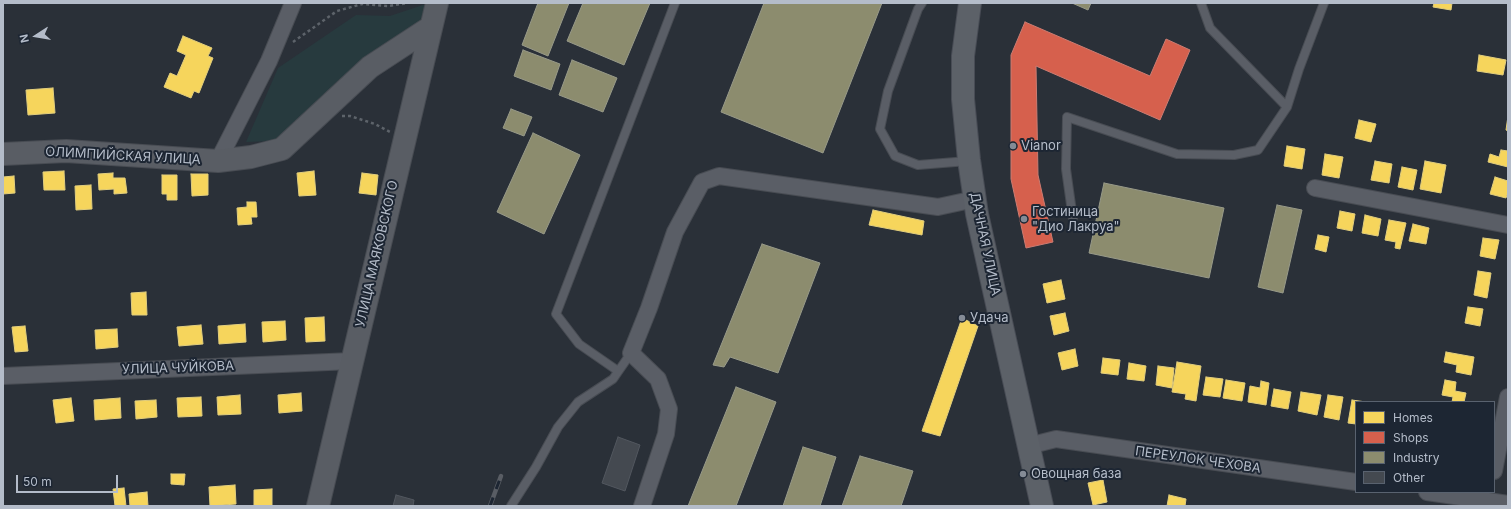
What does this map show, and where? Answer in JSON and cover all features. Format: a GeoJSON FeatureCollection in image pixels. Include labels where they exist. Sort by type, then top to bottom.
{"type":"FeatureCollection","features":[{"type":"Feature","properties":{"kind":"main road","name":"ДАЧНАЯ УЛИЦА"},"geometry":{"type":"LineString","coordinates":[[970,3],[963,56],[963,99],[968,160],[980,198],[1034,444],[1042,506]]}},
{"type":"Feature","properties":{"kind":"main road","name":"ДАЧНАЯ УЛИЦА"},"geometry":{"type":"LineString","coordinates":[[980,198],[981,166],[975,101],[975,59],[982,3]]}},
{"type":"Feature","properties":{"kind":"main road","name":"ДАЧНАЯ УЛИЦА"},"geometry":{"type":"LineString","coordinates":[[1034,444],[1054,506]]}},
{"type":"Feature","properties":{"kind":"street","name":"ОЛИМПИЙСКАЯ УЛИЦА"},"geometry":{"type":"LineString","coordinates":[[218,161],[269,61],[293,3]]}},
{"type":"Feature","properties":{"kind":"street","name":"УЛИЦА МАЯКОВСКОГО"},"geometry":{"type":"LineString","coordinates":[[318,506],[437,3]]}},
{"type":"Feature","properties":{"kind":"street","name":"ОЛИМПИЙСКАЯ УЛИЦА"},"geometry":{"type":"LineString","coordinates":[[3,154],[66,151],[218,161],[251,157],[282,149],[370,67],[431,26]]}},
{"type":"Feature","properties":{"kind":"street"},"geometry":{"type":"LineString","coordinates":[[642,506],[666,434],[668,409],[658,379],[631,354],[649,308],[675,232],[702,182],[719,176],[938,207],[980,198]]}},
{"type":"Feature","properties":{"kind":"street"},"geometry":{"type":"LineString","coordinates":[[1315,188],[1508,225]]}},
{"type":"Feature","properties":{"kind":"street","name":"УЛИЦА ЧУЙКОВА"},"geometry":{"type":"LineString","coordinates":[[3,376],[352,361]]}},
{"type":"Feature","properties":{"kind":"street"},"geometry":{"type":"LineString","coordinates":[[1495,466],[1508,397]]}},
{"type":"Feature","properties":{"kind":"street","name":"ПЕРЕУЛОК ЧЕХОВА"},"geometry":{"type":"LineString","coordinates":[[1034,444],[1056,439],[1355,482]]}},
{"type":"Feature","properties":{"kind":"street"},"geometry":{"type":"LineString","coordinates":[[1435,493],[1508,504]]}},
{"type":"Feature","properties":{"kind":"lane"},"geometry":{"type":"LineString","coordinates":[[618,371],[580,344],[556,314],[675,3]]}},
{"type":"Feature","properties":{"kind":"lane"},"geometry":{"type":"LineString","coordinates":[[922,3],[918,9],[888,91],[880,129],[895,156],[918,165],[956,163],[968,160]]}},
{"type":"Feature","properties":{"kind":"lane"},"geometry":{"type":"LineString","coordinates":[[1201,3],[1210,28],[1287,107]]}},
{"type":"Feature","properties":{"kind":"lane"},"geometry":{"type":"LineString","coordinates":[[1073,219],[1066,168],[1066,117],[1177,154],[1234,155],[1258,150],[1287,107],[1324,3]]}},
{"type":"Feature","properties":{"kind":"lane"},"geometry":{"type":"LineString","coordinates":[[512,506],[558,427],[578,402],[613,379],[631,354]]}},
{"type":"Feature","properties":{"kind":"path"},"geometry":{"type":"LineString","coordinates":[[292,43],[337,11],[362,4],[388,6],[408,3]]}},
{"type":"Feature","properties":{"kind":"path"},"geometry":{"type":"LineString","coordinates":[[314,120],[350,116],[375,124],[405,139]]}},
{"type":"Feature","properties":{"kind":"green space"},"geometry":{"type":"Polygon","coordinates":[[[426,4],[419,24],[361,63],[274,141],[246,142],[278,68],[356,15],[390,16],[426,4]]]}},
{"type":"Feature","properties":{"kind":"building: Homes"},"geometry":{"type":"Polygon","coordinates":[[[1434,3],[1452,3],[1451,10],[1433,7],[1434,3]]]}},
{"type":"Feature","properties":{"kind":"building: Homes"},"geometry":{"type":"Polygon","coordinates":[[[183,36],[212,48],[208,56],[213,58],[199,93],[194,91],[191,98],[164,87],[170,73],[177,76],[186,55],[177,51],[183,36]]]}},
{"type":"Feature","properties":{"kind":"building: Homes"},"geometry":{"type":"Polygon","coordinates":[[[1479,55],[1506,60],[1503,75],[1477,71],[1479,55]]]}},
{"type":"Feature","properties":{"kind":"building: Homes"},"geometry":{"type":"Polygon","coordinates":[[[53,88],[55,113],[28,115],[26,90],[53,88]]]}},
{"type":"Feature","properties":{"kind":"building: Homes"},"geometry":{"type":"Polygon","coordinates":[[[1508,116],[1508,131],[1506,130],[1508,116]]]}},
{"type":"Feature","properties":{"kind":"building: Homes"},"geometry":{"type":"Polygon","coordinates":[[[1359,120],[1376,124],[1371,142],[1355,138],[1359,120]]]}},
{"type":"Feature","properties":{"kind":"building: Homes"},"geometry":{"type":"Polygon","coordinates":[[[1287,146],[1305,149],[1302,169],[1284,166],[1287,146]]]}},
{"type":"Feature","properties":{"kind":"building: Homes"},"geometry":{"type":"Polygon","coordinates":[[[1501,150],[1508,151],[1508,167],[1488,162],[1490,154],[1499,157],[1501,150]]]}},
{"type":"Feature","properties":{"kind":"building: Homes"},"geometry":{"type":"Polygon","coordinates":[[[1325,154],[1343,157],[1339,178],[1322,175],[1325,154]]]}},
{"type":"Feature","properties":{"kind":"building: Homes"},"geometry":{"type":"Polygon","coordinates":[[[1375,161],[1392,164],[1389,183],[1371,180],[1375,161]]]}},
{"type":"Feature","properties":{"kind":"building: Homes"},"geometry":{"type":"Polygon","coordinates":[[[1425,161],[1446,165],[1441,193],[1420,189],[1425,161]]]}},
{"type":"Feature","properties":{"kind":"building: Homes"},"geometry":{"type":"Polygon","coordinates":[[[1402,167],[1417,170],[1413,190],[1398,187],[1402,167]]]}},
{"type":"Feature","properties":{"kind":"building: Homes"},"geometry":{"type":"Polygon","coordinates":[[[64,171],[65,190],[44,190],[43,172],[64,171]]]}},
{"type":"Feature","properties":{"kind":"building: Homes"},"geometry":{"type":"Polygon","coordinates":[[[314,171],[316,195],[299,196],[297,173],[314,171]]]}},
{"type":"Feature","properties":{"kind":"building: Homes"},"geometry":{"type":"Polygon","coordinates":[[[113,173],[113,178],[125,178],[127,193],[114,194],[114,189],[99,190],[98,174],[113,173]]]}},
{"type":"Feature","properties":{"kind":"building: Homes"},"geometry":{"type":"Polygon","coordinates":[[[362,173],[378,175],[376,195],[359,193],[362,173]]]}},
{"type":"Feature","properties":{"kind":"building: Homes"},"geometry":{"type":"Polygon","coordinates":[[[191,174],[208,174],[208,195],[192,196],[191,174]]]}},
{"type":"Feature","properties":{"kind":"building: Homes"},"geometry":{"type":"Polygon","coordinates":[[[162,175],[177,175],[177,200],[167,200],[167,194],[162,194],[162,175]]]}},
{"type":"Feature","properties":{"kind":"building: Homes"},"geometry":{"type":"Polygon","coordinates":[[[14,176],[15,193],[3,194],[3,177],[14,176]]]}},
{"type":"Feature","properties":{"kind":"building: Homes"},"geometry":{"type":"Polygon","coordinates":[[[1495,177],[1508,181],[1508,192],[1506,198],[1490,194],[1495,177]]]}},
{"type":"Feature","properties":{"kind":"building: Homes"},"geometry":{"type":"Polygon","coordinates":[[[91,185],[92,209],[76,210],[75,186],[91,185]]]}},
{"type":"Feature","properties":{"kind":"building: Homes"},"geometry":{"type":"Polygon","coordinates":[[[247,202],[256,202],[257,217],[251,217],[252,224],[238,225],[237,208],[247,207],[247,202]]]}},
{"type":"Feature","properties":{"kind":"building: Homes"},"geometry":{"type":"Polygon","coordinates":[[[873,210],[924,221],[922,235],[869,225],[873,210]]]}},
{"type":"Feature","properties":{"kind":"building: Homes"},"geometry":{"type":"Polygon","coordinates":[[[1340,211],[1355,214],[1352,231],[1337,228],[1340,211]]]}},
{"type":"Feature","properties":{"kind":"building: Homes"},"geometry":{"type":"Polygon","coordinates":[[[1365,215],[1381,219],[1378,236],[1362,233],[1365,215]]]}},
{"type":"Feature","properties":{"kind":"building: Homes"},"geometry":{"type":"Polygon","coordinates":[[[1389,220],[1406,223],[1400,249],[1395,248],[1396,242],[1385,240],[1389,220]]]}},
{"type":"Feature","properties":{"kind":"building: Homes"},"geometry":{"type":"Polygon","coordinates":[[[1413,224],[1429,228],[1426,244],[1409,241],[1413,224]]]}},
{"type":"Feature","properties":{"kind":"building: Homes"},"geometry":{"type":"Polygon","coordinates":[[[1318,235],[1329,237],[1326,252],[1315,249],[1318,235]]]}},
{"type":"Feature","properties":{"kind":"building: Homes"},"geometry":{"type":"Polygon","coordinates":[[[1483,238],[1499,240],[1495,259],[1480,256],[1483,238]]]}},
{"type":"Feature","properties":{"kind":"building: Homes"},"geometry":{"type":"Polygon","coordinates":[[[1478,271],[1491,273],[1487,298],[1474,295],[1478,271]]]}},
{"type":"Feature","properties":{"kind":"building: Homes"},"geometry":{"type":"Polygon","coordinates":[[[1061,280],[1065,299],[1047,303],[1043,284],[1061,280]]]}},
{"type":"Feature","properties":{"kind":"building: Homes"},"geometry":{"type":"Polygon","coordinates":[[[146,292],[147,315],[132,315],[131,293],[146,292]]]}},
{"type":"Feature","properties":{"kind":"building: Homes"},"geometry":{"type":"Polygon","coordinates":[[[1468,307],[1483,309],[1480,326],[1465,323],[1468,307]]]}},
{"type":"Feature","properties":{"kind":"building: Homes"},"geometry":{"type":"Polygon","coordinates":[[[1065,313],[1069,331],[1054,335],[1050,316],[1065,313]]]}},
{"type":"Feature","properties":{"kind":"building: Homes"},"geometry":{"type":"Polygon","coordinates":[[[324,317],[325,341],[306,342],[305,318],[324,317]]]}},
{"type":"Feature","properties":{"kind":"building: Homes"},"geometry":{"type":"Polygon","coordinates":[[[962,318],[978,326],[940,436],[922,431],[962,318]]]}},
{"type":"Feature","properties":{"kind":"building: Homes"},"geometry":{"type":"Polygon","coordinates":[[[285,321],[286,340],[263,342],[262,322],[285,321]]]}},
{"type":"Feature","properties":{"kind":"building: Homes"},"geometry":{"type":"Polygon","coordinates":[[[245,324],[246,342],[219,344],[218,326],[245,324]]]}},
{"type":"Feature","properties":{"kind":"building: Homes"},"geometry":{"type":"Polygon","coordinates":[[[201,325],[203,344],[179,346],[177,327],[201,325]]]}},
{"type":"Feature","properties":{"kind":"building: Homes"},"geometry":{"type":"Polygon","coordinates":[[[25,326],[28,351],[15,352],[12,327],[25,326]]]}},
{"type":"Feature","properties":{"kind":"building: Homes"},"geometry":{"type":"Polygon","coordinates":[[[117,329],[118,347],[96,349],[95,330],[117,329]]]}},
{"type":"Feature","properties":{"kind":"building: Homes"},"geometry":{"type":"Polygon","coordinates":[[[1075,349],[1078,366],[1062,370],[1058,353],[1075,349]]]}},
{"type":"Feature","properties":{"kind":"building: Homes"},"geometry":{"type":"Polygon","coordinates":[[[1446,352],[1474,357],[1471,375],[1456,372],[1457,365],[1444,362],[1446,352]]]}},
{"type":"Feature","properties":{"kind":"building: Homes"},"geometry":{"type":"Polygon","coordinates":[[[1103,358],[1120,360],[1118,375],[1101,373],[1103,358]]]}},
{"type":"Feature","properties":{"kind":"building: Homes"},"geometry":{"type":"Polygon","coordinates":[[[1177,362],[1201,366],[1196,401],[1185,399],[1186,394],[1172,392],[1177,362]]]}},
{"type":"Feature","properties":{"kind":"building: Homes"},"geometry":{"type":"Polygon","coordinates":[[[1129,363],[1146,366],[1144,381],[1127,379],[1129,363]]]}},
{"type":"Feature","properties":{"kind":"building: Homes"},"geometry":{"type":"Polygon","coordinates":[[[1158,366],[1174,368],[1172,388],[1156,385],[1158,366]]]}},
{"type":"Feature","properties":{"kind":"building: Homes"},"geometry":{"type":"Polygon","coordinates":[[[1206,377],[1223,379],[1220,397],[1203,395],[1206,377]]]}},
{"type":"Feature","properties":{"kind":"building: Homes"},"geometry":{"type":"Polygon","coordinates":[[[1226,380],[1245,383],[1242,401],[1223,398],[1226,380]]]}},
{"type":"Feature","properties":{"kind":"building: Homes"},"geometry":{"type":"Polygon","coordinates":[[[1445,380],[1456,382],[1455,391],[1466,393],[1464,401],[1452,401],[1453,397],[1442,395],[1445,380]]]}},
{"type":"Feature","properties":{"kind":"building: Homes"},"geometry":{"type":"Polygon","coordinates":[[[1261,381],[1269,383],[1266,405],[1248,402],[1250,386],[1260,388],[1261,381]]]}},
{"type":"Feature","properties":{"kind":"building: Homes"},"geometry":{"type":"Polygon","coordinates":[[[1274,389],[1291,392],[1288,409],[1271,406],[1274,389]]]}},
{"type":"Feature","properties":{"kind":"building: Homes"},"geometry":{"type":"Polygon","coordinates":[[[1301,392],[1321,395],[1317,415],[1298,411],[1301,392]]]}},
{"type":"Feature","properties":{"kind":"building: Homes"},"geometry":{"type":"Polygon","coordinates":[[[301,393],[302,411],[279,413],[278,395],[301,393]]]}},
{"type":"Feature","properties":{"kind":"building: Homes"},"geometry":{"type":"Polygon","coordinates":[[[240,395],[241,414],[218,415],[217,397],[240,395]]]}},
{"type":"Feature","properties":{"kind":"building: Homes"},"geometry":{"type":"Polygon","coordinates":[[[1328,395],[1343,397],[1339,420],[1324,417],[1328,395]]]}},
{"type":"Feature","properties":{"kind":"building: Homes"},"geometry":{"type":"Polygon","coordinates":[[[201,397],[202,416],[178,417],[177,398],[201,397]]]}},
{"type":"Feature","properties":{"kind":"building: Homes"},"geometry":{"type":"Polygon","coordinates":[[[71,398],[74,421],[56,423],[53,400],[71,398]]]}},
{"type":"Feature","properties":{"kind":"building: Homes"},"geometry":{"type":"Polygon","coordinates":[[[120,398],[121,418],[95,420],[94,400],[120,398]]]}},
{"type":"Feature","properties":{"kind":"building: Homes"},"geometry":{"type":"Polygon","coordinates":[[[156,400],[157,417],[136,419],[135,401],[156,400]]]}},
{"type":"Feature","properties":{"kind":"building: Homes"},"geometry":{"type":"Polygon","coordinates":[[[1352,400],[1359,401],[1355,401],[1355,424],[1348,423],[1352,400]]]}},
{"type":"Feature","properties":{"kind":"building: Homes"},"geometry":{"type":"Polygon","coordinates":[[[171,474],[185,474],[184,485],[171,484],[171,474]]]}},
{"type":"Feature","properties":{"kind":"building: Homes"},"geometry":{"type":"Polygon","coordinates":[[[1103,480],[1107,502],[1093,505],[1088,483],[1103,480]]]}},
{"type":"Feature","properties":{"kind":"building: Homes"},"geometry":{"type":"Polygon","coordinates":[[[235,485],[236,504],[210,506],[209,487],[235,485]]]}},
{"type":"Feature","properties":{"kind":"building: Homes"},"geometry":{"type":"Polygon","coordinates":[[[124,488],[126,506],[115,506],[113,489],[124,488]]]}},
{"type":"Feature","properties":{"kind":"building: Homes"},"geometry":{"type":"Polygon","coordinates":[[[272,489],[272,506],[254,506],[254,490],[272,489]]]}},
{"type":"Feature","properties":{"kind":"building: Homes"},"geometry":{"type":"Polygon","coordinates":[[[147,492],[148,506],[130,506],[129,494],[147,492]]]}},
{"type":"Feature","properties":{"kind":"building: Homes"},"geometry":{"type":"Polygon","coordinates":[[[1169,495],[1186,499],[1185,506],[1167,506],[1169,495]]]}},
{"type":"Feature","properties":{"kind":"building: Shops"},"geometry":{"type":"Polygon","coordinates":[[[1025,22],[1150,76],[1166,39],[1190,50],[1160,120],[1036,66],[1038,175],[1053,242],[1026,248],[1011,179],[1011,55],[1025,22]]]}},
{"type":"Feature","properties":{"kind":"building: Industry"},"geometry":{"type":"Polygon","coordinates":[[[538,3],[569,3],[548,56],[522,45],[538,3]]]}},
{"type":"Feature","properties":{"kind":"building: Industry"},"geometry":{"type":"Polygon","coordinates":[[[583,3],[650,3],[624,65],[567,41],[583,3]]]}},
{"type":"Feature","properties":{"kind":"building: Industry"},"geometry":{"type":"Polygon","coordinates":[[[764,3],[882,3],[823,153],[721,112],[764,3]]]}},
{"type":"Feature","properties":{"kind":"building: Industry"},"geometry":{"type":"Polygon","coordinates":[[[1072,3],[1091,3],[1088,10],[1072,3]]]}},
{"type":"Feature","properties":{"kind":"building: Industry"},"geometry":{"type":"Polygon","coordinates":[[[523,50],[560,64],[551,90],[514,76],[523,50]]]}},
{"type":"Feature","properties":{"kind":"building: Industry"},"geometry":{"type":"Polygon","coordinates":[[[572,60],[617,78],[603,112],[559,95],[572,60]]]}},
{"type":"Feature","properties":{"kind":"building: Industry"},"geometry":{"type":"Polygon","coordinates":[[[511,109],[532,117],[524,136],[503,128],[511,109]]]}},
{"type":"Feature","properties":{"kind":"building: Industry"},"geometry":{"type":"Polygon","coordinates":[[[533,133],[580,155],[544,234],[497,212],[533,133]]]}},
{"type":"Feature","properties":{"kind":"building: Industry"},"geometry":{"type":"Polygon","coordinates":[[[1104,183],[1224,208],[1209,278],[1089,253],[1104,183]]]}},
{"type":"Feature","properties":{"kind":"building: Industry"},"geometry":{"type":"Polygon","coordinates":[[[1277,205],[1302,210],[1283,293],[1258,287],[1277,205]]]}},
{"type":"Feature","properties":{"kind":"building: Industry"},"geometry":{"type":"Polygon","coordinates":[[[762,244],[820,263],[778,373],[730,357],[724,367],[713,365],[762,244]]]}},
{"type":"Feature","properties":{"kind":"building: Industry"},"geometry":{"type":"Polygon","coordinates":[[[736,387],[776,402],[736,506],[688,506],[736,387]]]}},
{"type":"Feature","properties":{"kind":"building: Industry"},"geometry":{"type":"Polygon","coordinates":[[[803,447],[836,457],[820,506],[783,506],[803,447]]]}},
{"type":"Feature","properties":{"kind":"building: Industry"},"geometry":{"type":"Polygon","coordinates":[[[860,456],[913,471],[901,506],[842,506],[860,456]]]}},
{"type":"Feature","properties":{"kind":"building: Other"},"geometry":{"type":"Polygon","coordinates":[[[618,437],[640,445],[625,491],[602,483],[618,437]]]}},
{"type":"Feature","properties":{"kind":"building: Other"},"geometry":{"type":"Polygon","coordinates":[[[396,495],[414,500],[413,506],[393,506],[396,495]]]}},
{"type":"Feature","properties":{"kind":"railway"},"geometry":{"type":"LineString","coordinates":[[490,506],[501,476]]}},
{"type":"Feature","properties":{"kind":"place","name":"Vianor"},"geometry":{"type":"Point","coordinates":[1013,146]}},
{"type":"Feature","properties":{"kind":"place","name":"Гостиница \"Дио Лакруа\""},"geometry":{"type":"Point","coordinates":[1024,219]}},
{"type":"Feature","properties":{"kind":"place","name":"Удача"},"geometry":{"type":"Point","coordinates":[962,318]}},
{"type":"Feature","properties":{"kind":"place","name":"Овощная база"},"geometry":{"type":"Point","coordinates":[1023,474]}}]}
